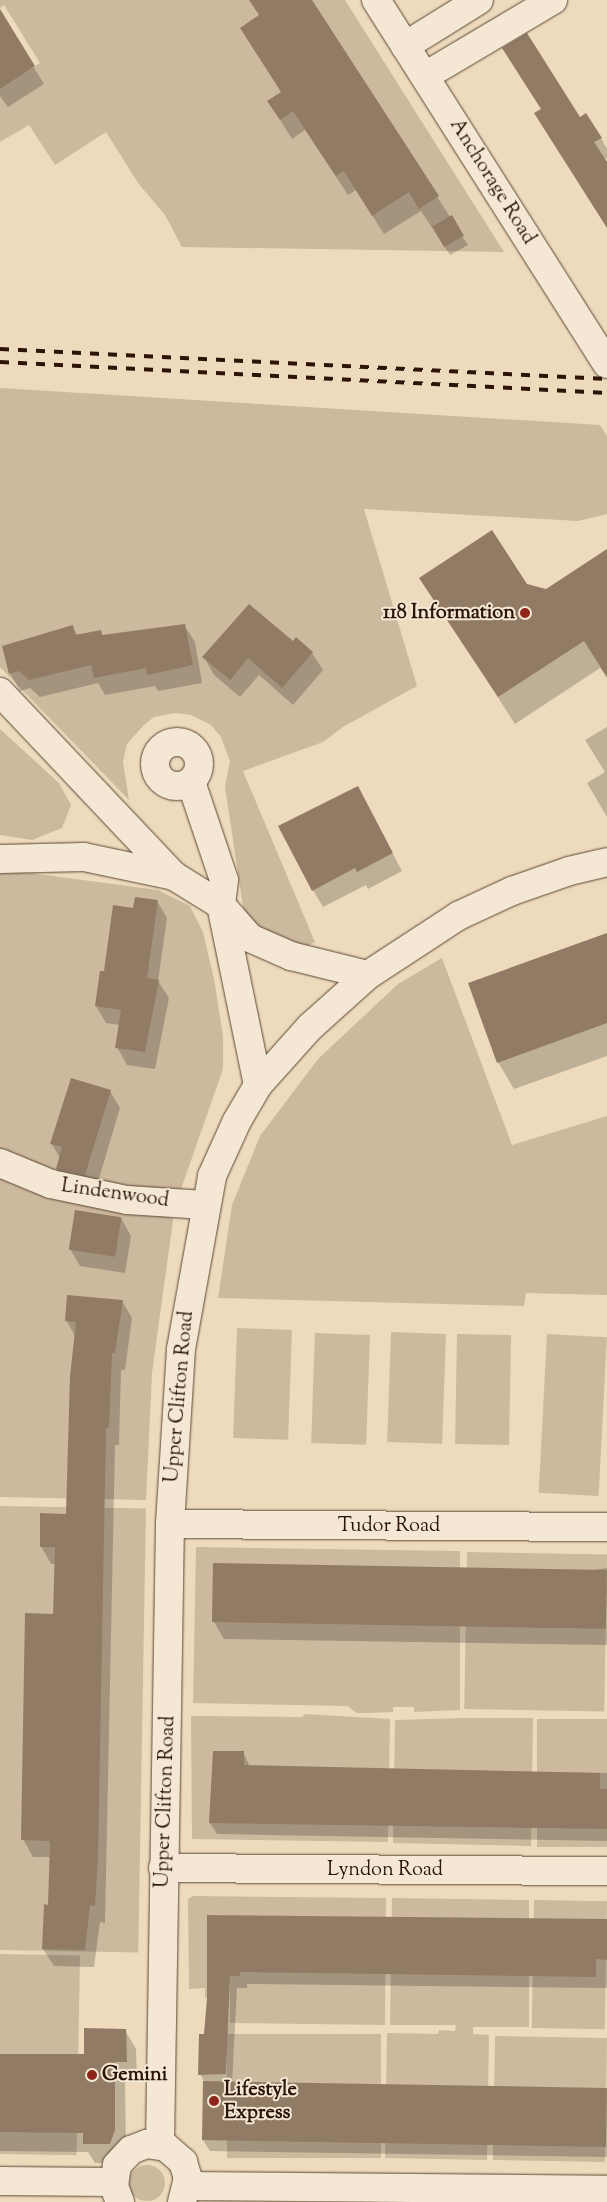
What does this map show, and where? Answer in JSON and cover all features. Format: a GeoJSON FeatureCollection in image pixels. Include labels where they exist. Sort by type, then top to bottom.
{"type":"FeatureCollection","features":[{"type":"Feature","properties":{"kind":"street","name":"Anchorage Road"},"geometry":{"type":"LineString","coordinates":[[376,0],[607,364]]}},
{"type":"Feature","properties":{"kind":"street"},"geometry":{"type":"LineString","coordinates":[[405,46],[479,0]]}},
{"type":"Feature","properties":{"kind":"street"},"geometry":{"type":"LineString","coordinates":[[425,76],[553,0]]}},
{"type":"Feature","properties":{"kind":"street"},"geometry":{"type":"LineString","coordinates":[[0,692],[174,876],[221,905],[250,938],[291,956],[368,975]]}},
{"type":"Feature","properties":{"kind":"street"},"geometry":{"type":"LineString","coordinates":[[191,782],[224,880],[221,905],[258,1085]]}},
{"type":"Feature","properties":{"kind":"street"},"geometry":{"type":"LineString","coordinates":[[0,859],[84,857],[174,876]]}},
{"type":"Feature","properties":{"kind":"street","name":"Upper Clifton Road"},"geometry":{"type":"LineString","coordinates":[[160,2145],[163,1868],[169,1711],[170,1524],[181,1348],[205,1205],[212,1176],[237,1121],[258,1085],[310,1027],[368,975],[458,916],[512,891],[569,871],[607,862]]}},
{"type":"Feature","properties":{"kind":"street","name":"Lindenwood"},"geometry":{"type":"LineString","coordinates":[[0,1163],[51,1184],[127,1200],[205,1205]]}},
{"type":"Feature","properties":{"kind":"street","name":"Tudor Road"},"geometry":{"type":"LineString","coordinates":[[170,1524],[607,1527]]}},
{"type":"Feature","properties":{"kind":"street","name":"Lyndon Road"},"geometry":{"type":"LineString","coordinates":[[163,1868],[607,1871]]}},
{"type":"Feature","properties":{"kind":"street"},"geometry":{"type":"LineString","coordinates":[[0,2182],[116,2192],[115,2169],[126,2154],[142,2145],[160,2145],[180,2157],[188,2173],[185,2194],[607,2190]]}},
{"type":"Feature","properties":{"kind":"shaded area"},"geometry":{"type":"Polygon","coordinates":[[[0,0],[345,0],[504,252],[182,247],[165,215],[138,183],[106,132],[55,165],[29,125],[0,142],[0,88],[40,63],[4,5],[0,8],[0,0]]]}},
{"type":"Feature","properties":{"kind":"shaded area"},"geometry":{"type":"Polygon","coordinates":[[[0,388],[600,425],[607,436],[607,514],[578,521],[364,509],[417,686],[343,727],[323,742],[243,771],[315,942],[303,948],[245,920],[225,787],[230,761],[221,737],[211,725],[191,715],[175,713],[154,717],[144,725],[127,744],[123,762],[129,800],[0,667],[0,388]]]}},
{"type":"Feature","properties":{"kind":"shaded area"},"geometry":{"type":"Polygon","coordinates":[[[0,729],[59,783],[71,805],[62,828],[32,840],[0,835],[0,729]]]}},
{"type":"Feature","properties":{"kind":"shaded area"},"geometry":{"type":"Polygon","coordinates":[[[0,869],[158,890],[190,906],[203,932],[214,979],[223,1036],[223,1069],[181,1189],[134,1190],[93,1185],[0,1151],[0,869]]]}},
{"type":"Feature","properties":{"kind":"shaded area"},"geometry":{"type":"Polygon","coordinates":[[[442,958],[512,1145],[607,1116],[607,1295],[526,1293],[524,1306],[218,1298],[232,1205],[260,1136],[318,1059],[398,984],[442,958]]]}},
{"type":"Feature","properties":{"kind":"shaded area"},"geometry":{"type":"Polygon","coordinates":[[[0,1174],[174,1213],[152,1373],[146,1500],[0,1497],[0,1174]]]}},
{"type":"Feature","properties":{"kind":"shaded area"},"geometry":{"type":"Polygon","coordinates":[[[237,1328],[292,1330],[288,1440],[233,1438],[237,1328]]]}},
{"type":"Feature","properties":{"kind":"shaded area"},"geometry":{"type":"Polygon","coordinates":[[[391,1332],[446,1334],[442,1444],[387,1442],[391,1332]]]}},
{"type":"Feature","properties":{"kind":"shaded area"},"geometry":{"type":"Polygon","coordinates":[[[315,1333],[370,1335],[366,1445],[311,1443],[315,1333]]]}},
{"type":"Feature","properties":{"kind":"shaded area"},"geometry":{"type":"Polygon","coordinates":[[[457,1334],[511,1335],[509,1445],[455,1444],[457,1334]]]}},
{"type":"Feature","properties":{"kind":"shaded area"},"geometry":{"type":"Polygon","coordinates":[[[547,1334],[607,1337],[599,1496],[539,1493],[547,1334]]]}},
{"type":"Feature","properties":{"kind":"shaded area"},"geometry":{"type":"Polygon","coordinates":[[[0,1506],[146,1509],[138,1952],[0,1950],[0,1506]]]}},
{"type":"Feature","properties":{"kind":"shaded area"},"geometry":{"type":"Polygon","coordinates":[[[196,1547],[460,1551],[460,1710],[414,1712],[414,1707],[393,1707],[393,1712],[356,1713],[348,1706],[193,1703],[196,1547]]]}},
{"type":"Feature","properties":{"kind":"shaded area"},"geometry":{"type":"Polygon","coordinates":[[[467,1552],[607,1554],[604,1711],[464,1709],[467,1552]]]}},
{"type":"Feature","properties":{"kind":"shaded area"},"geometry":{"type":"Polygon","coordinates":[[[304,1714],[390,1719],[388,1842],[192,1839],[191,1716],[303,1717],[304,1714]]]}},
{"type":"Feature","properties":{"kind":"shaded area"},"geometry":{"type":"Polygon","coordinates":[[[533,1718],[531,1846],[393,1843],[395,1720],[533,1718]]]}},
{"type":"Feature","properties":{"kind":"shaded area"},"geometry":{"type":"Polygon","coordinates":[[[537,1719],[607,1719],[607,1847],[537,1847],[537,1719]]]}},
{"type":"Feature","properties":{"kind":"shaded area"},"geometry":{"type":"Polygon","coordinates":[[[193,1896],[386,1898],[385,2025],[230,2023],[230,1915],[207,1915],[212,1998],[205,1998],[205,1988],[189,1989],[188,1899],[193,1896]]]}},
{"type":"Feature","properties":{"kind":"shaded area"},"geometry":{"type":"Polygon","coordinates":[[[392,1898],[529,1900],[529,2027],[473,2027],[473,2034],[489,2035],[487,2160],[385,2158],[387,2033],[438,2034],[439,2030],[455,2031],[456,2025],[390,2025],[392,1898]]]}},
{"type":"Feature","properties":{"kind":"shaded area"},"geometry":{"type":"Polygon","coordinates":[[[534,1900],[607,1901],[605,2029],[532,2028],[534,1900]]]}},
{"type":"Feature","properties":{"kind":"shaded area"},"geometry":{"type":"Polygon","coordinates":[[[0,1954],[80,1955],[76,2155],[0,2154],[0,1954]]]}},
{"type":"Feature","properties":{"kind":"shaded area"},"geometry":{"type":"Polygon","coordinates":[[[227,2034],[381,2034],[381,2158],[227,2158],[227,2034]]]}},
{"type":"Feature","properties":{"kind":"shaded area"},"geometry":{"type":"Polygon","coordinates":[[[495,2036],[607,2038],[605,2162],[493,2160],[495,2036]]]}},
{"type":"Feature","properties":{"kind":"shaded area"},"geometry":{"type":"Polygon","coordinates":[[[147,2165],[160,2170],[165,2183],[160,2196],[147,2201],[134,2196],[129,2183],[134,2170],[147,2165]]]}},
{"type":"Feature","properties":{"kind":"building"},"geometry":{"type":"Polygon","coordinates":[[[249,0],[312,0],[439,196],[419,209],[409,192],[372,216],[344,171],[336,176],[293,111],[280,120],[267,101],[281,92],[240,28],[259,15],[249,0]]]}},
{"type":"Feature","properties":{"kind":"building"},"geometry":{"type":"Polygon","coordinates":[[[0,9],[35,66],[0,89],[0,9]]]}},
{"type":"Feature","properties":{"kind":"building"},"geometry":{"type":"Polygon","coordinates":[[[527,33],[580,117],[586,113],[602,138],[594,142],[607,162],[607,228],[534,113],[541,109],[502,48],[527,33]]]}},
{"type":"Feature","properties":{"kind":"building"},"geometry":{"type":"Polygon","coordinates":[[[452,215],[464,236],[444,247],[432,226],[452,215]]]}},
{"type":"Feature","properties":{"kind":"building","name":"118 Information"},"geometry":{"type":"Polygon","coordinates":[[[492,530],[527,584],[546,589],[607,549],[607,677],[584,641],[498,697],[419,578],[492,530]]]}},
{"type":"Feature","properties":{"kind":"building"},"geometry":{"type":"Polygon","coordinates":[[[249,604],[293,641],[296,637],[313,652],[282,688],[248,658],[230,680],[202,657],[249,604]]]}},
{"type":"Feature","properties":{"kind":"building"},"geometry":{"type":"Polygon","coordinates":[[[185,624],[193,665],[147,675],[146,668],[94,678],[91,665],[29,680],[19,671],[9,674],[2,646],[73,625],[75,635],[101,630],[102,635],[185,624]]]}},
{"type":"Feature","properties":{"kind":"building"},"geometry":{"type":"Polygon","coordinates":[[[358,786],[393,853],[357,872],[355,868],[312,891],[278,826],[358,786]]]}},
{"type":"Feature","properties":{"kind":"building"},"geometry":{"type":"Polygon","coordinates":[[[135,897],[158,900],[147,978],[159,980],[145,1052],[115,1048],[121,1010],[95,1006],[100,971],[104,971],[113,905],[133,908],[135,897]]]}},
{"type":"Feature","properties":{"kind":"building"},"geometry":{"type":"Polygon","coordinates":[[[607,933],[607,1023],[497,1063],[468,983],[607,933]]]}},
{"type":"Feature","properties":{"kind":"building"},"geometry":{"type":"Polygon","coordinates":[[[71,1078],[111,1090],[85,1175],[56,1169],[62,1147],[50,1144],[71,1078]]]}},
{"type":"Feature","properties":{"kind":"building"},"geometry":{"type":"Polygon","coordinates":[[[75,1210],[121,1217],[115,1257],[69,1250],[75,1210]]]}},
{"type":"Feature","properties":{"kind":"building"},"geometry":{"type":"Polygon","coordinates":[[[67,1295],[123,1300],[115,1353],[112,1353],[109,1428],[106,1428],[98,1857],[95,1906],[90,1905],[85,1950],[42,1949],[44,1904],[48,1905],[50,1841],[21,1840],[25,1613],[53,1614],[55,1547],[40,1547],[40,1513],[66,1514],[70,1376],[76,1322],[65,1321],[67,1295]]]}},
{"type":"Feature","properties":{"kind":"building"},"geometry":{"type":"Polygon","coordinates":[[[213,1563],[607,1570],[606,1629],[212,1622],[213,1563]]]}},
{"type":"Feature","properties":{"kind":"building"},"geometry":{"type":"Polygon","coordinates":[[[213,1751],[244,1751],[244,1765],[600,1773],[600,1789],[607,1789],[607,1829],[209,1823],[213,1751]]]}},
{"type":"Feature","properties":{"kind":"building"},"geometry":{"type":"Polygon","coordinates":[[[207,1915],[607,1919],[607,1960],[596,1959],[596,1977],[240,1972],[240,1976],[230,1976],[226,2074],[198,2075],[199,2034],[204,2034],[207,1998],[207,1915]]]}},
{"type":"Feature","properties":{"kind":"building"},"geometry":{"type":"Polygon","coordinates":[[[84,2028],[126,2029],[127,2062],[115,2062],[115,2130],[110,2144],[83,2144],[83,2133],[0,2132],[0,2054],[84,2054],[84,2028]]]}},
{"type":"Feature","properties":{"kind":"building"},"geometry":{"type":"Polygon","coordinates":[[[203,2081],[607,2088],[606,2147],[202,2140],[203,2081]]]}},
{"type":"Feature","properties":{"kind":"railway"},"geometry":{"type":"LineString","coordinates":[[0,349],[607,379]]}},
{"type":"Feature","properties":{"kind":"railway"},"geometry":{"type":"LineString","coordinates":[[0,362],[607,393]]}},
{"type":"Feature","properties":{"kind":"place","name":"118 Information"},"geometry":{"type":"Point","coordinates":[525,613]}},
{"type":"Feature","properties":{"kind":"place","name":"Gemini"},"geometry":{"type":"Point","coordinates":[92,2075]}},
{"type":"Feature","properties":{"kind":"place","name":"Lifestyle Express"},"geometry":{"type":"Point","coordinates":[214,2101]}}]}
